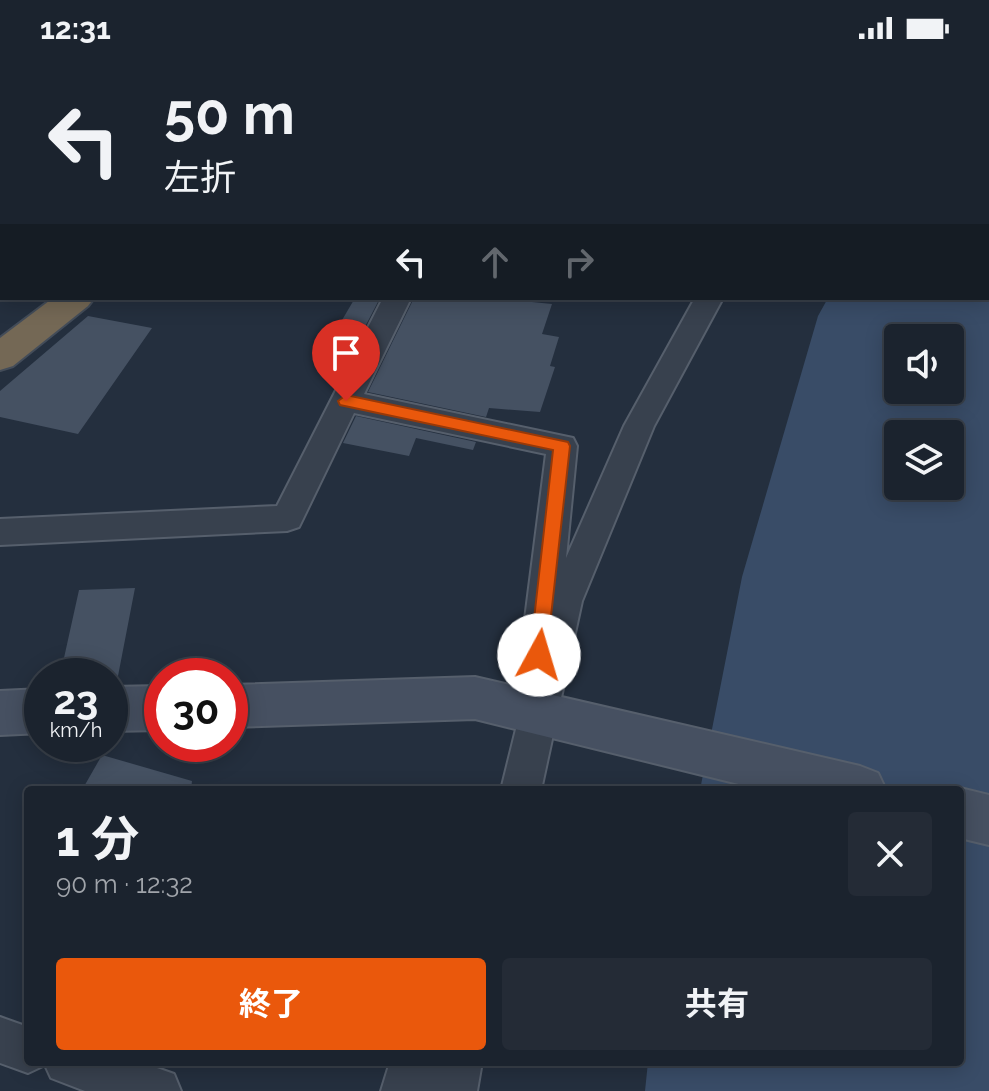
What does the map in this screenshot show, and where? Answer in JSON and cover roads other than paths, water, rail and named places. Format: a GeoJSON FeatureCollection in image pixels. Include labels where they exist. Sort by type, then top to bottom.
{"type":"FeatureCollection","features":[{"type":"Feature","properties":{"kind":"highway"},"geometry":{"type":"LineString","coordinates":[[0,357],[73,300]]}},
{"type":"Feature","properties":{"kind":"street"},"geometry":{"type":"LineString","coordinates":[[0,532],[287,518],[396,300]]}},
{"type":"Feature","properties":{"kind":"street"},"geometry":{"type":"LineString","coordinates":[[522,786],[565,601],[639,426],[708,300]]}},
{"type":"Feature","properties":{"kind":"street"},"geometry":{"type":"LineString","coordinates":[[346,401],[562,446],[539,655],[550,661]]}},
{"type":"Feature","properties":{"kind":"street"},"geometry":{"type":"LineString","coordinates":[[248,705],[475,698],[843,786]]}},
{"type":"Feature","properties":{"kind":"street"},"geometry":{"type":"LineString","coordinates":[[0,713],[24,712]]}},
{"type":"Feature","properties":{"kind":"street"},"geometry":{"type":"LineString","coordinates":[[504,786],[538,715]]}},
{"type":"Feature","properties":{"kind":"street"},"geometry":{"type":"LineString","coordinates":[[964,814],[989,820]]}},
{"type":"Feature","properties":{"kind":"street"},"geometry":{"type":"LineString","coordinates":[[0,1040],[24,1049]]}},
{"type":"Feature","properties":{"kind":"street"},"geometry":{"type":"LineString","coordinates":[[79,1066],[157,1091]]}},
{"type":"Feature","properties":{"kind":"street"},"geometry":{"type":"LineString","coordinates":[[405,1091],[412,1066]]}},
{"type":"Feature","properties":{"kind":"street"},"geometry":{"type":"LineString","coordinates":[[453,1091],[458,1066]]}},
{"type":"Feature","properties":{"kind":"water"},"geometry":{"type":"Polygon","coordinates":[[[827,300],[989,300],[989,1091],[645,1091],[648,1066],[964,1066],[964,786],[701,786],[742,577],[818,316],[827,300]]]}}]}
